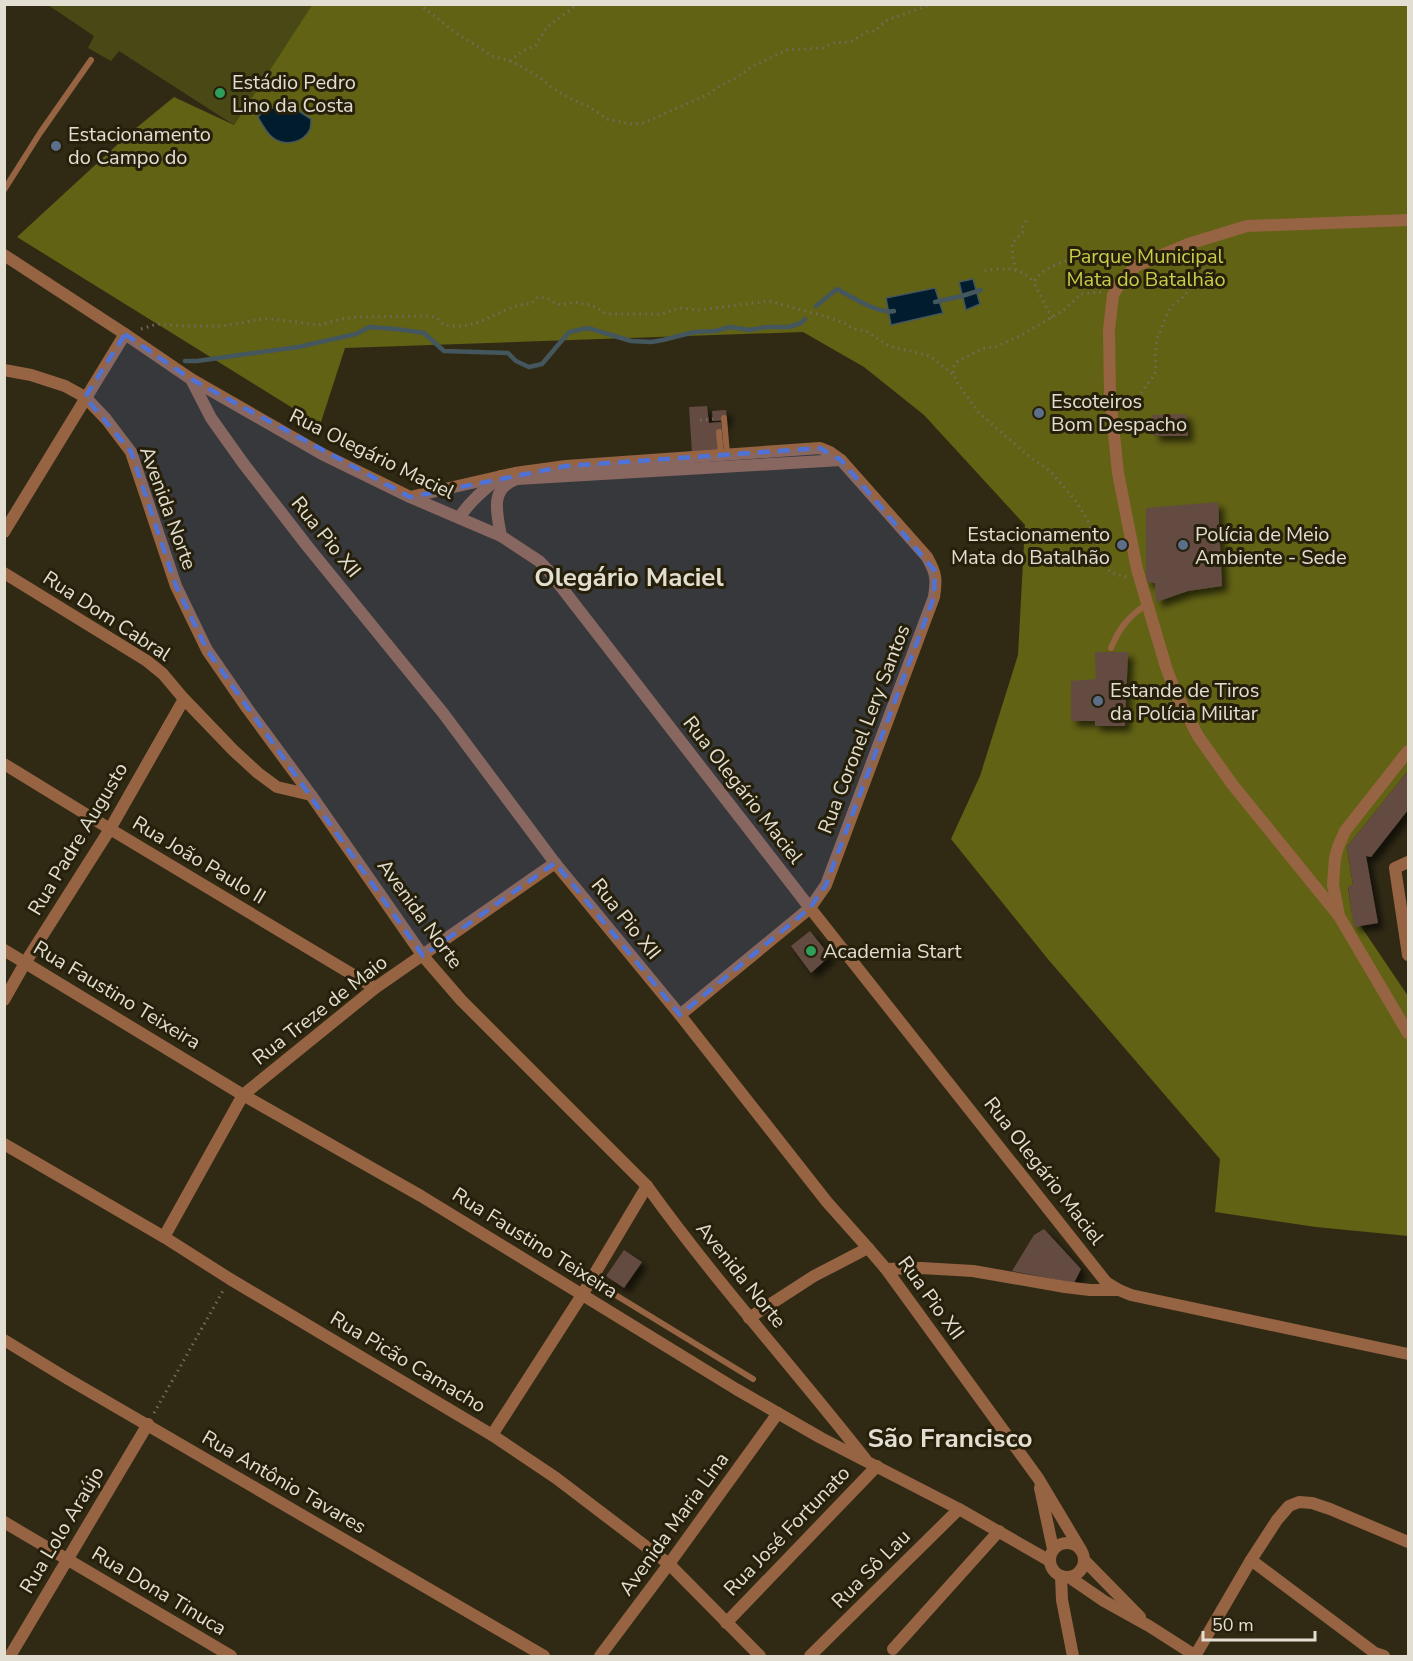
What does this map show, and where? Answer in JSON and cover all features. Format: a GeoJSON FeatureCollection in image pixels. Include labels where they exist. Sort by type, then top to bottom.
{"type":"FeatureCollection","features":[{"type":"Feature","properties":{"kind":"street"},"geometry":{"type":"LineString","coordinates":[[1408,220],[1247,226],[1188,244],[1136,266],[1130,271],[1113,295],[1109,330],[1110,395],[1118,473],[1140,580],[1172,683],[1198,736],[1232,784],[1339,916],[1403,1014],[1408,1033]]}},
{"type":"Feature","properties":{"kind":"street","name":"Rua Olegário Maciel"},"geometry":{"type":"LineString","coordinates":[[4,255],[191,379],[322,454],[410,497],[501,536],[539,561],[1106,1282],[1131,1295],[1408,1354]]}},
{"type":"Feature","properties":{"kind":"street"},"geometry":{"type":"LineString","coordinates":[[4,532],[125,334]]}},
{"type":"Feature","properties":{"kind":"street","name":"Avenida Norte"},"geometry":{"type":"LineString","coordinates":[[4,370],[31,375],[66,386],[85,397],[106,419],[130,452],[176,586],[207,650],[423,956],[461,1000],[647,1186],[749,1318],[872,1463]]}},
{"type":"Feature","properties":{"kind":"street","name":"Rua Pio XII"},"geometry":{"type":"LineString","coordinates":[[191,379],[211,418],[308,547],[444,714],[555,863],[680,1015],[827,1202],[886,1269],[1038,1478],[1082,1555]]}},
{"type":"Feature","properties":{"kind":"street","name":"Rua Coronel Lery Santos"},"geometry":{"type":"LineString","coordinates":[[410,497],[566,466],[820,448],[842,460],[927,557],[935,571],[937,583],[934,597],[826,885],[810,908],[680,1015]]}},
{"type":"Feature","properties":{"kind":"street","name":"Rua Coronel Lery Santos"},"geometry":{"type":"LineString","coordinates":[[510,477],[842,460]]}},
{"type":"Feature","properties":{"kind":"street"},"geometry":{"type":"LineString","coordinates":[[459,518],[482,490],[510,477]]}},
{"type":"Feature","properties":{"kind":"street"},"geometry":{"type":"LineString","coordinates":[[501,536],[496,509],[497,500],[501,489],[510,477]]}},
{"type":"Feature","properties":{"kind":"street","name":"Rua Dom Cabral"},"geometry":{"type":"LineString","coordinates":[[4,573],[147,661],[163,674],[184,699],[258,773],[277,787],[311,795]]}},
{"type":"Feature","properties":{"kind":"street","name":"Rua Padre Augusto"},"geometry":{"type":"LineString","coordinates":[[4,1000],[110,829],[184,699]]}},
{"type":"Feature","properties":{"kind":"street"},"geometry":{"type":"LineString","coordinates":[[1339,916],[1333,885],[1338,847],[1345,831],[1408,751]]}},
{"type":"Feature","properties":{"kind":"street","name":"Rua João Paulo II"},"geometry":{"type":"LineString","coordinates":[[4,764],[375,988]]}},
{"type":"Feature","properties":{"kind":"street"},"geometry":{"type":"LineString","coordinates":[[1408,862],[1395,868],[1408,955]]}},
{"type":"Feature","properties":{"kind":"street","name":"Rua Treze de Maio"},"geometry":{"type":"LineString","coordinates":[[164,1237],[243,1095],[375,988],[555,863]]}},
{"type":"Feature","properties":{"kind":"street","name":"Rua Faustino Teixeira"},"geometry":{"type":"LineString","coordinates":[[4,950],[243,1095],[421,1196],[821,1438],[999,1531],[1051,1555]]}},
{"type":"Feature","properties":{"kind":"street","name":"Rua Picão Camacho"},"geometry":{"type":"LineString","coordinates":[[4,1144],[164,1237],[230,1279],[492,1435],[578,1494],[669,1564],[760,1656]]}},
{"type":"Feature","properties":{"kind":"street"},"geometry":{"type":"LineString","coordinates":[[492,1435],[582,1295],[647,1186]]}},
{"type":"Feature","properties":{"kind":"street"},"geometry":{"type":"LineString","coordinates":[[749,1318],[814,1276],[868,1248]]}},
{"type":"Feature","properties":{"kind":"street"},"geometry":{"type":"LineString","coordinates":[[886,1269],[921,1268],[973,1271],[1065,1287],[1119,1290]]}},
{"type":"Feature","properties":{"kind":"street","name":"Rua Antônio Tavares"},"geometry":{"type":"LineString","coordinates":[[4,1340],[544,1656]]}},
{"type":"Feature","properties":{"kind":"street","name":"Avenida Maria Lina"},"geometry":{"type":"LineString","coordinates":[[600,1656],[778,1413]]}},
{"type":"Feature","properties":{"kind":"street","name":"Rua Lolo Araújo"},"geometry":{"type":"LineString","coordinates":[[10,1656],[148,1424]]}},
{"type":"Feature","properties":{"kind":"street","name":"Rua José Fortunato"},"geometry":{"type":"LineString","coordinates":[[726,1623],[872,1463]]}},
{"type":"Feature","properties":{"kind":"street","name":"Rua Pio XII"},"geometry":{"type":"LineString","coordinates":[[1038,1478],[1051,1555]]}},
{"type":"Feature","properties":{"kind":"street"},"geometry":{"type":"LineString","coordinates":[[1149,1626],[1082,1555],[1075,1544],[1058,1545],[1051,1555],[1054,1571],[1149,1626],[1195,1656],[1251,1560],[1289,1506],[1299,1502],[1312,1503],[1408,1542]]}},
{"type":"Feature","properties":{"kind":"street","name":"Rua Sô Lau"},"geometry":{"type":"LineString","coordinates":[[810,1656],[959,1509]]}},
{"type":"Feature","properties":{"kind":"street","name":"Rua Dona Tinuca"},"geometry":{"type":"LineString","coordinates":[[4,1522],[231,1656]]}},
{"type":"Feature","properties":{"kind":"street"},"geometry":{"type":"LineString","coordinates":[[893,1649],[999,1531]]}},
{"type":"Feature","properties":{"kind":"street"},"geometry":{"type":"LineString","coordinates":[[1065,1576],[1074,1576],[1082,1568],[1082,1555]]}},
{"type":"Feature","properties":{"kind":"street"},"geometry":{"type":"LineString","coordinates":[[1251,1560],[1377,1655]]}},
{"type":"Feature","properties":{"kind":"street"},"geometry":{"type":"LineString","coordinates":[[1065,1576],[1062,1600],[1073,1656]]}},
{"type":"Feature","properties":{"kind":"lane"},"geometry":{"type":"LineString","coordinates":[[4,190],[91,60]]}},
{"type":"Feature","properties":{"kind":"lane"},"geometry":{"type":"LineString","coordinates":[[724,418],[724,454]]}},
{"type":"Feature","properties":{"kind":"lane"},"geometry":{"type":"LineString","coordinates":[[719,432],[724,454]]}},
{"type":"Feature","properties":{"kind":"lane"},"geometry":{"type":"LineString","coordinates":[[1111,648],[1120,627],[1147,604]]}},
{"type":"Feature","properties":{"kind":"lane"},"geometry":{"type":"LineString","coordinates":[[591,1280],[753,1379]]}},
{"type":"Feature","properties":{"kind":"path"},"geometry":{"type":"LineString","coordinates":[[419,4],[468,42],[492,56],[510,61],[528,70],[551,87],[573,100],[590,106],[607,119],[630,124],[643,123],[707,95],[753,66],[787,50],[823,48],[834,43],[849,42],[867,32],[875,31],[885,21],[932,4]]}},
{"type":"Feature","properties":{"kind":"path"},"geometry":{"type":"LineString","coordinates":[[510,61],[521,52],[536,45],[547,27],[578,4]]}},
{"type":"Feature","properties":{"kind":"path"},"geometry":{"type":"LineString","coordinates":[[1017,271],[1012,243],[1024,231],[1027,219]]}},
{"type":"Feature","properties":{"kind":"path"},"geometry":{"type":"LineString","coordinates":[[1141,393],[1155,374],[1157,339],[1168,312],[1199,279],[1219,248]]}},
{"type":"Feature","properties":{"kind":"path"},"geometry":{"type":"LineString","coordinates":[[1034,283],[1036,277],[1047,268],[1090,255],[1108,256],[1130,271]]}},
{"type":"Feature","properties":{"kind":"path"},"geometry":{"type":"LineString","coordinates":[[985,271],[1000,269],[1017,271],[1030,277],[1052,318]]}},
{"type":"Feature","properties":{"kind":"path"},"geometry":{"type":"LineString","coordinates":[[1117,289],[1081,294],[1064,310],[1020,336],[995,347],[984,348],[958,361],[953,371],[956,381],[979,413],[1031,458],[1050,471],[1075,500],[1086,517],[1102,560],[1111,573],[1140,580]]}},
{"type":"Feature","properties":{"kind":"path"},"geometry":{"type":"LineString","coordinates":[[125,334],[157,324],[222,326],[263,319],[319,325],[357,317],[431,316],[444,325],[470,325],[500,310],[531,304],[537,297],[547,298],[561,305],[574,302],[591,305],[607,314],[662,314],[680,308],[698,310],[769,301],[824,316],[854,329],[866,331],[889,346],[930,356],[954,375]]}},
{"type":"Feature","properties":{"kind":"path"},"geometry":{"type":"LineString","coordinates":[[700,420],[724,418]]}},
{"type":"Feature","properties":{"kind":"path"},"geometry":{"type":"LineString","coordinates":[[148,1424],[230,1279]]}},
{"type":"Feature","properties":{"kind":"highlighted area"},"geometry":{"type":"Polygon","coordinates":[[[125,334],[191,379],[410,497],[566,466],[820,448],[841,460],[935,571],[934,597],[826,885],[810,908],[680,1015],[555,863],[423,956],[207,650],[176,586],[131,452],[85,397],[125,334]]]}},
{"type":"Feature","properties":{"kind":"shaded area","name":"Estádio Pedro Lino da Costa"},"geometry":{"type":"Polygon","coordinates":[[[48,5],[312,5],[234,125],[119,51],[111,61],[88,48],[94,36],[48,5]]]}},
{"type":"Feature","properties":{"kind":"green space","name":"Parque Municipal Mata do Batalhão"},"geometry":{"type":"Polygon","coordinates":[[[312,5],[1408,5],[1408,771],[1347,847],[1353,885],[1348,887],[1352,913],[1408,996],[1408,1236],[1316,1227],[1215,1212],[1220,1159],[1047,958],[951,839],[980,776],[1018,655],[1025,525],[924,415],[864,367],[803,332],[345,348],[320,425],[17,237],[130,133],[174,97],[234,125],[312,5]]]}},
{"type":"Feature","properties":{"kind":"water"},"geometry":{"type":"Polygon","coordinates":[[[278,100],[289,106],[297,107],[300,112],[311,119],[310,129],[303,138],[288,143],[282,142],[272,137],[264,128],[258,117],[266,108],[278,108],[278,100]]]}},
{"type":"Feature","properties":{"kind":"water"},"geometry":{"type":"Polygon","coordinates":[[[973,279],[980,304],[966,310],[959,282],[973,279]]]}},
{"type":"Feature","properties":{"kind":"water"},"geometry":{"type":"Polygon","coordinates":[[[935,288],[943,313],[891,325],[886,298],[935,288]]]}},
{"type":"Feature","properties":{"kind":"building"},"geometry":{"type":"Polygon","coordinates":[[[707,406],[709,423],[721,422],[722,432],[718,452],[692,453],[689,407],[707,406]]]}},
{"type":"Feature","properties":{"kind":"building"},"geometry":{"type":"Polygon","coordinates":[[[726,410],[727,420],[713,421],[712,411],[726,410]]]}},
{"type":"Feature","properties":{"kind":"building"},"geometry":{"type":"Polygon","coordinates":[[[1186,414],[1188,436],[1154,436],[1152,415],[1186,414]]]}},
{"type":"Feature","properties":{"kind":"building","name":"Polícia de Meio Ambiente - Sede"},"geometry":{"type":"Polygon","coordinates":[[[1218,502],[1222,586],[1188,591],[1156,602],[1155,583],[1146,582],[1146,508],[1218,502]]]}},
{"type":"Feature","properties":{"kind":"building","name":"Estande de Tiros da Polícia Militar"},"geometry":{"type":"Polygon","coordinates":[[[1095,652],[1128,652],[1125,726],[1095,726],[1095,721],[1071,721],[1071,681],[1096,679],[1095,652]]]}},
{"type":"Feature","properties":{"kind":"building"},"geometry":{"type":"Polygon","coordinates":[[[1408,771],[1408,810],[1371,857],[1366,856],[1378,923],[1354,927],[1348,886],[1353,885],[1347,847],[1408,771]]]}},
{"type":"Feature","properties":{"kind":"building","name":"Academia Start"},"geometry":{"type":"Polygon","coordinates":[[[810,931],[830,956],[811,973],[791,946],[810,931]]]}},
{"type":"Feature","properties":{"kind":"building"},"geometry":{"type":"Polygon","coordinates":[[[1044,1229],[1081,1269],[1074,1283],[1012,1271],[1034,1235],[1044,1229]]]}},
{"type":"Feature","properties":{"kind":"building"},"geometry":{"type":"Polygon","coordinates":[[[624,1250],[642,1262],[624,1288],[606,1276],[624,1250]]]}},
{"type":"Feature","properties":{"kind":"waterway"},"geometry":{"type":"LineString","coordinates":[[816,306],[837,289],[873,308],[894,311]]}},
{"type":"Feature","properties":{"kind":"waterway"},"geometry":{"type":"LineString","coordinates":[[935,302],[981,290]]}},
{"type":"Feature","properties":{"kind":"waterway"},"geometry":{"type":"LineString","coordinates":[[185,361],[298,347],[356,334],[369,327],[424,333],[444,351],[508,353],[516,361],[529,367],[542,364],[569,332],[588,328],[631,341],[651,342],[694,332],[715,331],[730,327],[749,330],[789,327],[805,319]]}},
{"type":"Feature","properties":{"kind":"place","name":"Estádio Pedro Lino da Costa"},"geometry":{"type":"Point","coordinates":[220,93]}},
{"type":"Feature","properties":{"kind":"place","name":"Estacionamento do Campo do"},"geometry":{"type":"Point","coordinates":[56,146]}},
{"type":"Feature","properties":{"kind":"place","name":"Escoteiros Bom Despacho"},"geometry":{"type":"Point","coordinates":[1039,413]}},
{"type":"Feature","properties":{"kind":"place","name":"Estacionamento Mata do Batalhão"},"geometry":{"type":"Point","coordinates":[1122,545]}},
{"type":"Feature","properties":{"kind":"place","name":"Polícia de Meio Ambiente - Sede"},"geometry":{"type":"Point","coordinates":[1183,545]}},
{"type":"Feature","properties":{"kind":"place","name":"Estande de Tiros da Polícia Militar"},"geometry":{"type":"Point","coordinates":[1098,701]}},
{"type":"Feature","properties":{"kind":"place","name":"Academia Start"},"geometry":{"type":"Point","coordinates":[811,951]}},
{"type":"Feature","properties":{"kind":"district","name":"Olegário Maciel"},"geometry":{"type":"Point","coordinates":[629,577]}},
{"type":"Feature","properties":{"kind":"district","name":"São Francisco"},"geometry":{"type":"Point","coordinates":[950,1438]}}]}
